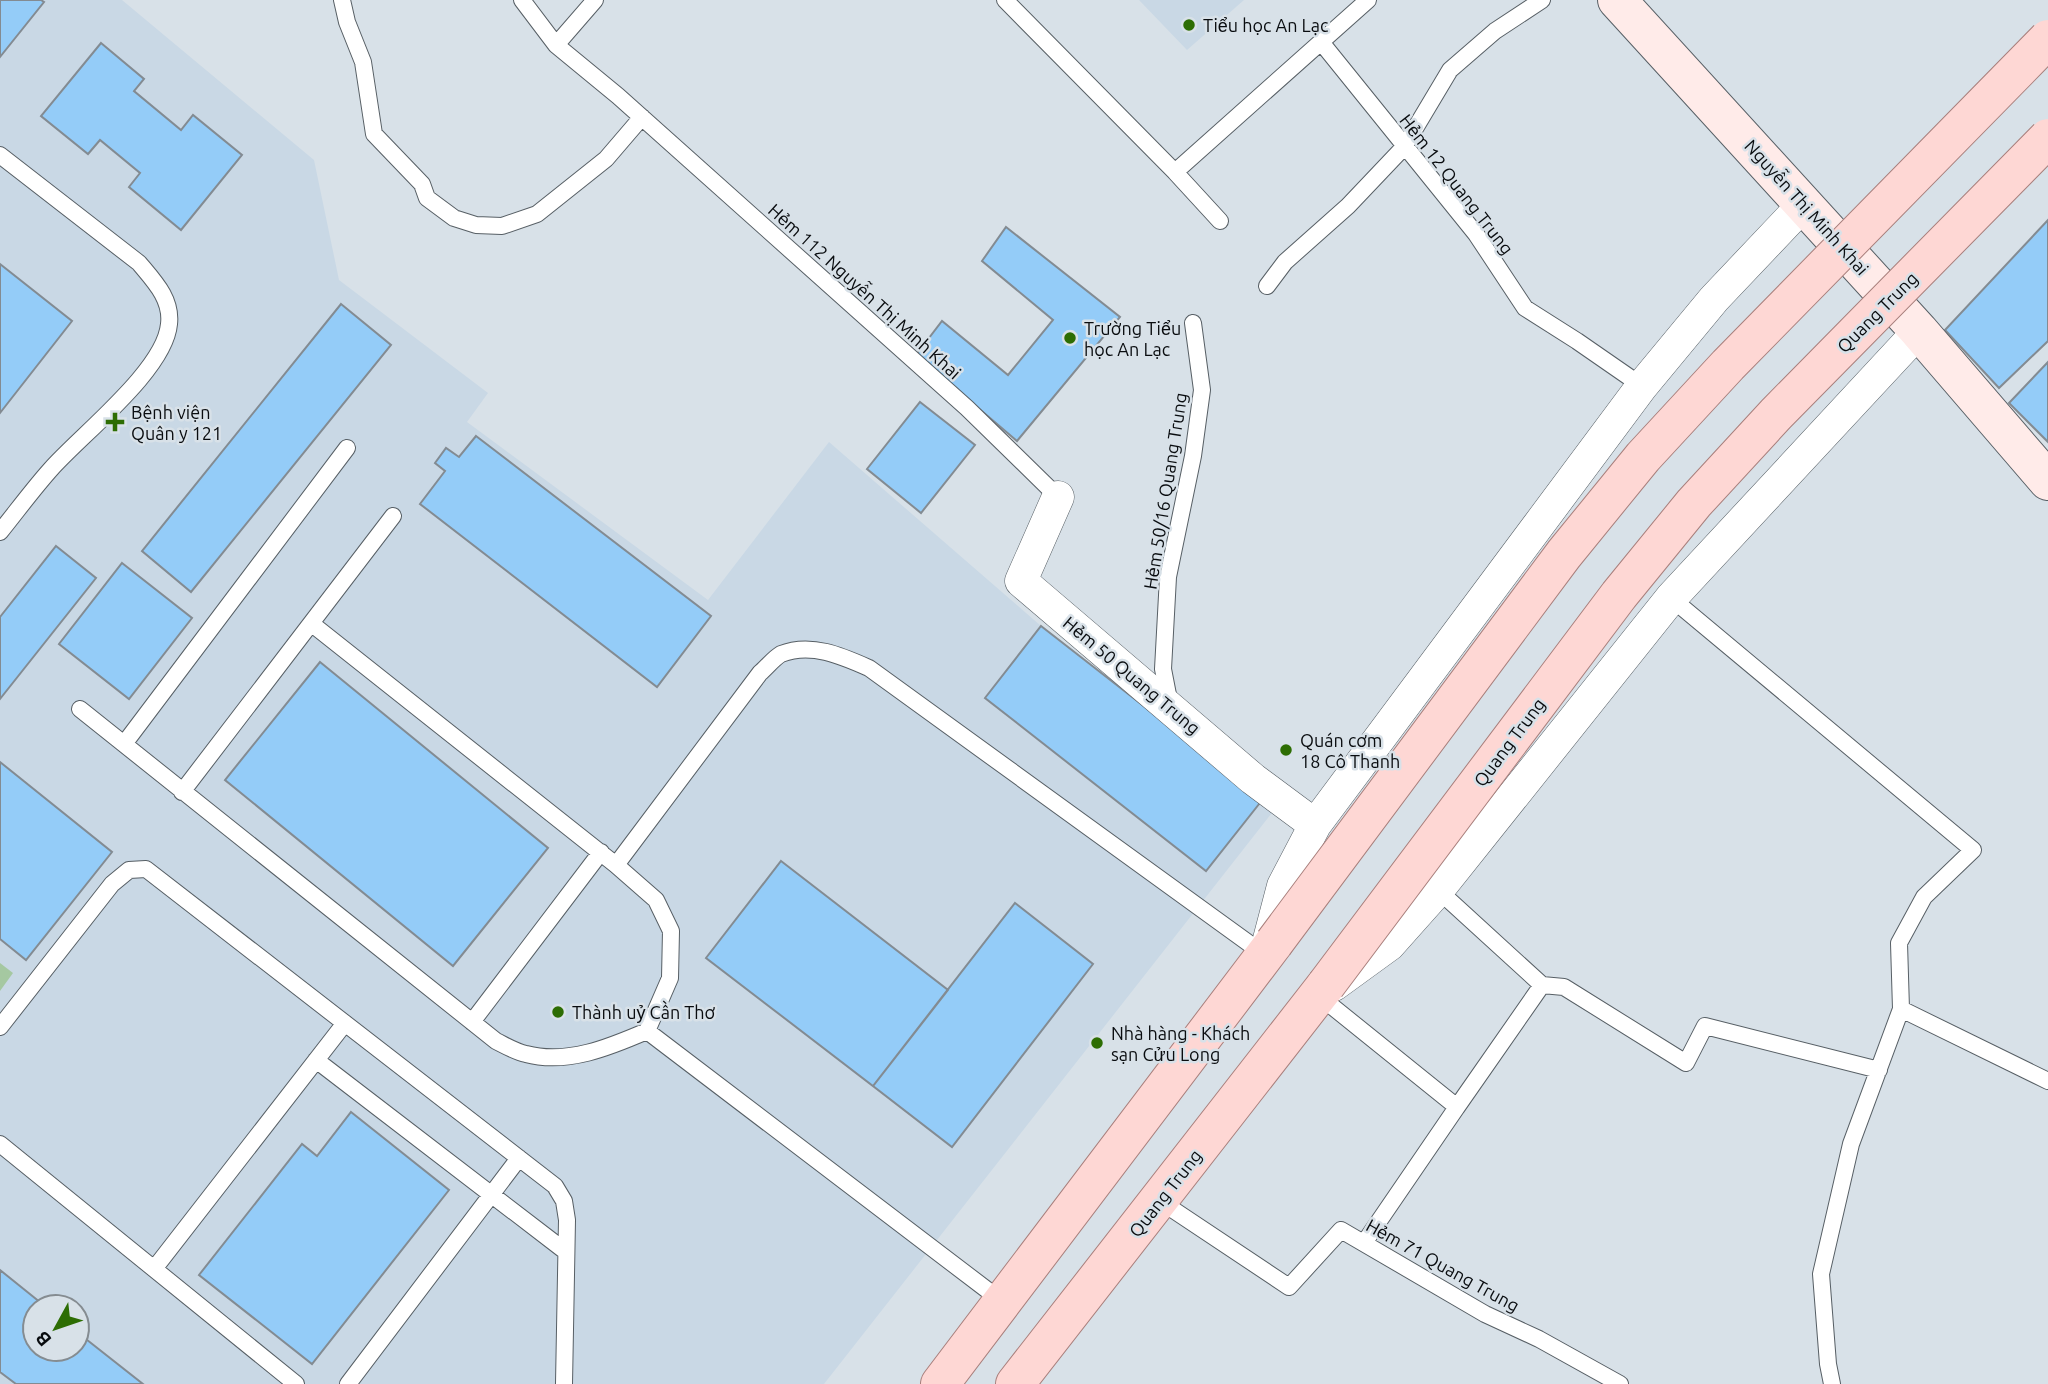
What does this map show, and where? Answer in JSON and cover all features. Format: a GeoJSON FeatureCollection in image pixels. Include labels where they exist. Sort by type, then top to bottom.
{"type":"FeatureCollection","features":[{"type":"Feature","properties":{"kind":"main road"},"geometry":{"type":"LineString","coordinates":[[940,1384],[1564,554],[1643,457],[1727,365],[2048,39]]}},
{"type":"Feature","properties":{"kind":"main road","name":"Quang Trung"},"geometry":{"type":"LineString","coordinates":[[1015,1384],[1322,990],[1619,595],[1694,503],[1776,414],[2048,138]]}},
{"type":"Feature","properties":{"kind":"street","name":"Nguyễn Thị Minh Khai"},"geometry":{"type":"LineString","coordinates":[[1617,0],[1805,203],[2048,481]]}},
{"type":"Feature","properties":{"kind":"street"},"geometry":{"type":"LineString","coordinates":[[1269,949],[1283,887],[1315,825],[1642,386],[1714,299],[1805,203]]}},
{"type":"Feature","properties":{"kind":"street"},"geometry":{"type":"LineString","coordinates":[[1322,990],[1390,945],[1438,890],[1671,598],[1919,331]]}},
{"type":"Feature","properties":{"kind":"street","name":"Hẻm 50 Quang Trung"},"geometry":{"type":"LineString","coordinates":[[1058,497],[1021,581],[1253,779],[1315,825]]}},
{"type":"Feature","properties":{"kind":"lane"},"geometry":{"type":"LineString","coordinates":[[342,0],[363,62],[374,134],[422,184],[427,198],[454,218],[476,225],[502,226],[537,214],[606,159],[642,117]]}},
{"type":"Feature","properties":{"kind":"lane","name":"Hẻm 112 Nguyễn Thị Minh Khai"},"geometry":{"type":"LineString","coordinates":[[522,0],[556,45],[642,117],[967,408],[1058,497]]}},
{"type":"Feature","properties":{"kind":"lane"},"geometry":{"type":"LineString","coordinates":[[556,45],[595,0]]}},
{"type":"Feature","properties":{"kind":"lane"},"geometry":{"type":"LineString","coordinates":[[1005,0],[1220,221]]}},
{"type":"Feature","properties":{"kind":"lane"},"geometry":{"type":"LineString","coordinates":[[1175,172],[1368,0]]}},
{"type":"Feature","properties":{"kind":"lane"},"geometry":{"type":"LineString","coordinates":[[1267,286],[1285,262],[1348,206],[1404,147],[1450,70],[1495,31],[1542,0]]}},
{"type":"Feature","properties":{"kind":"lane","name":"Hẻm 12 Quang Trung"},"geometry":{"type":"LineString","coordinates":[[1321,42],[1476,234],[1525,308],[1642,386]]}},
{"type":"Feature","properties":{"kind":"lane"},"geometry":{"type":"LineString","coordinates":[[0,155],[139,263],[168,304],[169,325],[162,348],[134,385],[51,469],[0,532]]}},
{"type":"Feature","properties":{"kind":"lane","name":"Hẻm 50/16 Quang Trung"},"geometry":{"type":"LineString","coordinates":[[1171,708],[1163,670],[1168,577],[1193,456],[1202,390],[1193,323]]}},
{"type":"Feature","properties":{"kind":"lane"},"geometry":{"type":"LineString","coordinates":[[124,744],[347,448]]}},
{"type":"Feature","properties":{"kind":"lane"},"geometry":{"type":"LineString","coordinates":[[183,792],[394,516]]}},
{"type":"Feature","properties":{"kind":"lane"},"geometry":{"type":"LineString","coordinates":[[1671,598],[1973,850],[1924,897],[1899,943],[1901,1009],[1851,1144],[1821,1274],[1832,1384]]}},
{"type":"Feature","properties":{"kind":"lane"},"geometry":{"type":"LineString","coordinates":[[80,709],[496,1041],[525,1054],[554,1058],[605,1049],[647,1031],[670,978],[671,931],[656,900],[601,852],[312,624]]}},
{"type":"Feature","properties":{"kind":"lane"},"geometry":{"type":"LineString","coordinates":[[616,865],[760,673],[780,655],[806,649],[837,653],[869,668],[1269,949]]}},
{"type":"Feature","properties":{"kind":"lane"},"geometry":{"type":"LineString","coordinates":[[472,1022],[601,852]]}},
{"type":"Feature","properties":{"kind":"lane"},"geometry":{"type":"LineString","coordinates":[[0,1027],[112,884],[129,870],[146,869],[555,1186],[564,1201],[567,1220],[565,1384]]}},
{"type":"Feature","properties":{"kind":"lane"},"geometry":{"type":"LineString","coordinates":[[1438,890],[1542,985],[1564,987],[1686,1063],[1705,1026],[1879,1070]]}},
{"type":"Feature","properties":{"kind":"lane"},"geometry":{"type":"LineString","coordinates":[[1364,1243],[1542,985]]}},
{"type":"Feature","properties":{"kind":"lane"},"geometry":{"type":"LineString","coordinates":[[1322,990],[1457,1107]]}},
{"type":"Feature","properties":{"kind":"lane"},"geometry":{"type":"LineString","coordinates":[[1901,1009],[2048,1081]]}},
{"type":"Feature","properties":{"kind":"lane"},"geometry":{"type":"LineString","coordinates":[[155,1269],[345,1023]]}},
{"type":"Feature","properties":{"kind":"lane"},"geometry":{"type":"LineString","coordinates":[[647,1031],[1003,1302]]}},
{"type":"Feature","properties":{"kind":"lane"},"geometry":{"type":"LineString","coordinates":[[316,1060],[565,1251]]}},
{"type":"Feature","properties":{"kind":"lane"},"geometry":{"type":"LineString","coordinates":[[0,1144],[296,1384]]}},
{"type":"Feature","properties":{"kind":"lane"},"geometry":{"type":"LineString","coordinates":[[348,1384],[519,1158]]}},
{"type":"Feature","properties":{"kind":"lane","name":"Hẻm 71 Quang Trung"},"geometry":{"type":"LineString","coordinates":[[1160,1201],[1289,1287],[1341,1230],[1485,1314],[1539,1339],[1620,1384]]}},
{"type":"Feature","properties":{"kind":"shaded area","name":"Thành uỷ Cần Thơ"},"geometry":{"type":"Polygon","coordinates":[[[0,0],[122,0],[314,160],[339,280],[488,393],[467,422],[708,600],[829,442],[1041,626],[1275,809],[824,1384],[0,1384],[0,0]]]}},
{"type":"Feature","properties":{"kind":"shaded area","name":"Tiểu học An Lạc"},"geometry":{"type":"Polygon","coordinates":[[[1139,0],[1244,0],[1187,50],[1139,0]]]}},
{"type":"Feature","properties":{"kind":"green space"},"geometry":{"type":"Polygon","coordinates":[[[0,963],[13,973],[0,991],[0,963]]]}},
{"type":"Feature","properties":{"kind":"building"},"geometry":{"type":"Polygon","coordinates":[[[0,0],[44,2],[0,57],[0,0]]]}},
{"type":"Feature","properties":{"kind":"building"},"geometry":{"type":"Polygon","coordinates":[[[101,43],[144,79],[134,91],[181,130],[193,115],[242,155],[181,230],[129,187],[140,173],[100,140],[88,154],[41,116],[101,43]]]}},
{"type":"Feature","properties":{"kind":"building"},"geometry":{"type":"Polygon","coordinates":[[[2048,220],[2048,341],[1999,388],[1945,330],[2048,220]]]}},
{"type":"Feature","properties":{"kind":"building","name":"Trường Tiểu học An Lạc"},"geometry":{"type":"Polygon","coordinates":[[[1006,227],[1120,317],[1017,441],[916,355],[942,321],[1008,375],[1053,320],[982,261],[1006,227]]]}},
{"type":"Feature","properties":{"kind":"building"},"geometry":{"type":"Polygon","coordinates":[[[0,264],[72,321],[0,413],[0,264]]]}},
{"type":"Feature","properties":{"kind":"building"},"geometry":{"type":"Polygon","coordinates":[[[341,304],[391,345],[191,592],[142,551],[341,304]]]}},
{"type":"Feature","properties":{"kind":"building"},"geometry":{"type":"Polygon","coordinates":[[[2048,362],[2048,442],[2009,403],[2048,362]]]}},
{"type":"Feature","properties":{"kind":"building"},"geometry":{"type":"Polygon","coordinates":[[[920,402],[975,445],[921,513],[867,469],[920,402]]]}},
{"type":"Feature","properties":{"kind":"building"},"geometry":{"type":"Polygon","coordinates":[[[476,436],[711,616],[657,687],[420,504],[445,471],[435,463],[446,448],[459,457],[476,436]]]}},
{"type":"Feature","properties":{"kind":"building"},"geometry":{"type":"Polygon","coordinates":[[[56,546],[96,578],[0,699],[0,617],[56,546]]]}},
{"type":"Feature","properties":{"kind":"building"},"geometry":{"type":"Polygon","coordinates":[[[122,563],[192,618],[129,699],[59,644],[122,563]]]}},
{"type":"Feature","properties":{"kind":"building"},"geometry":{"type":"Polygon","coordinates":[[[1041,626],[1263,799],[1206,871],[985,698],[1041,626]]]}},
{"type":"Feature","properties":{"kind":"building"},"geometry":{"type":"Polygon","coordinates":[[[320,662],[548,848],[453,966],[225,780],[320,662]]]}},
{"type":"Feature","properties":{"kind":"building"},"geometry":{"type":"Polygon","coordinates":[[[0,762],[112,852],[26,960],[0,939],[0,762]]]}},
{"type":"Feature","properties":{"kind":"building"},"geometry":{"type":"Polygon","coordinates":[[[781,861],[948,990],[873,1086],[706,958],[781,861]]]}},
{"type":"Feature","properties":{"kind":"building"},"geometry":{"type":"Polygon","coordinates":[[[1015,903],[1093,964],[952,1147],[873,1086],[1015,903]]]}},
{"type":"Feature","properties":{"kind":"building"},"geometry":{"type":"Polygon","coordinates":[[[351,1112],[449,1190],[312,1364],[199,1275],[302,1144],[317,1156],[351,1112]]]}},
{"type":"Feature","properties":{"kind":"building"},"geometry":{"type":"Polygon","coordinates":[[[0,1270],[29,1293],[21,1293],[21,1363],[91,1363],[91,1343],[143,1384],[16,1384],[0,1372],[0,1270]]]}},
{"type":"Feature","properties":{"kind":"place","name":"Tiểu học An Lạc"},"geometry":{"type":"Point","coordinates":[1189,25]}},
{"type":"Feature","properties":{"kind":"place","name":"Trường Tiểu học An Lạc"},"geometry":{"type":"Point","coordinates":[1070,338]}},
{"type":"Feature","properties":{"kind":"place","name":"Bệnh viện Quân y 121"},"geometry":{"type":"Point","coordinates":[115,422]}},
{"type":"Feature","properties":{"kind":"place","name":"Quán cơm 18 Cô Thanh"},"geometry":{"type":"Point","coordinates":[1286,750]}},
{"type":"Feature","properties":{"kind":"place","name":"Thành uỷ Cần Thơ"},"geometry":{"type":"Point","coordinates":[558,1012]}},
{"type":"Feature","properties":{"kind":"place","name":"Nhà hàng - Khách sạn Cửu Long"},"geometry":{"type":"Point","coordinates":[1097,1043]}}]}
